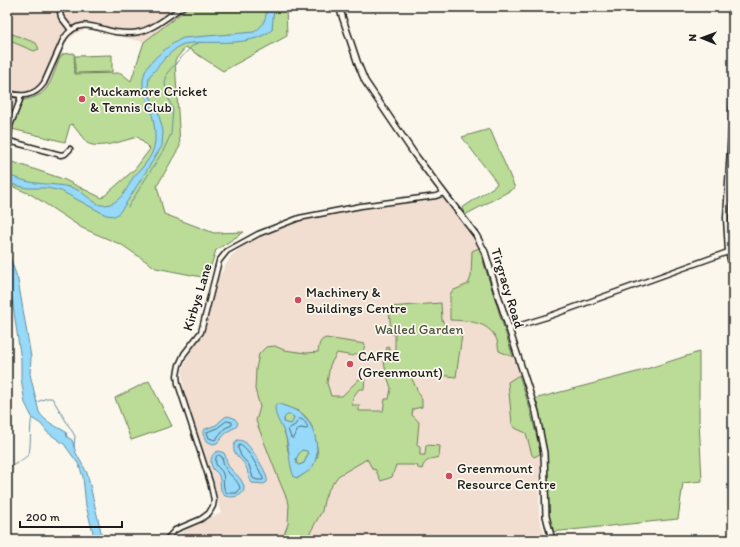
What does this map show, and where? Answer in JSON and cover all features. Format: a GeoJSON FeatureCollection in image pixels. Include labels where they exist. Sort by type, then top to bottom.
{"type":"FeatureCollection","features":[{"type":"Feature","properties":{"kind":"street"},"geometry":{"type":"LineString","coordinates":[[59,7],[61,18],[71,30]]}},
{"type":"Feature","properties":{"kind":"street"},"geometry":{"type":"LineString","coordinates":[[7,92],[20,96],[33,93],[42,86],[64,38],[71,30],[79,26],[85,25],[116,32],[139,32],[155,25],[182,7]]}},
{"type":"Feature","properties":{"kind":"street","name":"Tirgracy Road"},"geometry":{"type":"LineString","coordinates":[[339,7],[365,81],[415,155],[482,244],[508,329],[536,412],[544,461],[546,516],[552,540]]}},
{"type":"Feature","properties":{"kind":"street"},"geometry":{"type":"LineString","coordinates":[[733,94],[726,218],[728,252],[733,270]]}},
{"type":"Feature","properties":{"kind":"street"},"geometry":{"type":"LineString","coordinates":[[20,96],[20,100],[10,126],[10,141],[61,155],[65,154],[70,149]]}},
{"type":"Feature","properties":{"kind":"street","name":"Kirbys Lane"},"geometry":{"type":"LineString","coordinates":[[166,540],[175,530],[207,516],[213,506],[214,494],[179,389],[177,375],[181,359],[201,332],[219,261],[223,255],[227,251],[258,234],[299,218],[361,206],[436,196],[444,193]]}},
{"type":"Feature","properties":{"kind":"street"},"geometry":{"type":"LineString","coordinates":[[508,329],[547,318],[728,252]]}},
{"type":"Feature","properties":{"kind":"shaded area"},"geometry":{"type":"Polygon","coordinates":[[[7,7],[189,7],[144,42],[87,29],[78,32],[67,40],[48,87],[35,98],[23,100],[19,110],[7,106],[7,7]]]}},
{"type":"Feature","properties":{"kind":"shaded area","name":"CAFRE (Greenmount)"},"geometry":{"type":"Polygon","coordinates":[[[443,198],[478,245],[530,409],[540,450],[539,517],[544,533],[497,540],[172,540],[194,524],[221,513],[185,399],[182,371],[188,356],[203,332],[217,280],[231,256],[249,241],[308,217],[443,198]]]}},
{"type":"Feature","properties":{"kind":"green space"},"geometry":{"type":"Polygon","coordinates":[[[189,7],[286,7],[287,36],[223,71],[186,47],[175,60],[180,146],[157,186],[164,214],[214,233],[244,232],[216,250],[207,278],[156,268],[122,245],[82,228],[32,195],[7,184],[7,160],[63,179],[102,198],[135,169],[150,149],[138,137],[112,144],[92,145],[87,143],[72,124],[70,125],[65,142],[12,129],[23,100],[37,96],[45,90],[51,81],[63,54],[74,53],[75,74],[121,73],[131,81],[144,42],[189,7]]]}},
{"type":"Feature","properties":{"kind":"green space"},"geometry":{"type":"Polygon","coordinates":[[[7,32],[36,43],[39,49],[34,51],[10,41],[7,38],[7,32]]]}},
{"type":"Feature","properties":{"kind":"green space"},"geometry":{"type":"Polygon","coordinates":[[[112,55],[112,72],[75,73],[75,56],[112,55]]]}},
{"type":"Feature","properties":{"kind":"green space"},"geometry":{"type":"Polygon","coordinates":[[[490,129],[515,188],[465,215],[462,208],[495,186],[497,183],[462,137],[490,129]]]}},
{"type":"Feature","properties":{"kind":"green space"},"geometry":{"type":"Polygon","coordinates":[[[479,248],[513,357],[499,351],[496,338],[488,328],[476,323],[450,320],[450,295],[452,291],[468,284],[471,277],[472,251],[479,248]]]}},
{"type":"Feature","properties":{"kind":"green space","name":"Walled Garden"},"geometry":{"type":"Polygon","coordinates":[[[441,303],[442,320],[448,331],[459,332],[462,335],[456,377],[431,374],[411,377],[422,400],[422,407],[413,409],[412,415],[419,422],[417,445],[420,446],[420,455],[425,455],[426,445],[440,446],[439,457],[426,462],[422,469],[418,468],[417,465],[396,465],[392,477],[381,481],[375,469],[373,470],[367,459],[338,476],[327,492],[322,511],[306,540],[282,540],[288,524],[289,504],[256,421],[260,407],[255,389],[256,369],[259,354],[266,347],[275,346],[284,350],[306,353],[318,352],[321,341],[326,338],[365,344],[362,352],[353,356],[337,353],[330,365],[327,383],[331,396],[342,396],[359,379],[365,379],[364,389],[359,389],[355,394],[352,405],[359,405],[359,411],[383,411],[385,399],[389,399],[391,388],[384,362],[387,347],[389,347],[390,360],[395,359],[395,334],[391,334],[389,307],[441,303]],[[283,405],[282,427],[286,437],[288,451],[298,478],[304,474],[318,456],[316,443],[313,430],[308,419],[298,411],[283,405]]]}},
{"type":"Feature","properties":{"kind":"green space"},"geometry":{"type":"Polygon","coordinates":[[[699,352],[699,420],[702,481],[683,483],[678,519],[551,532],[547,504],[547,457],[534,399],[637,372],[699,352]]]}},
{"type":"Feature","properties":{"kind":"green space"},"geometry":{"type":"Polygon","coordinates":[[[519,375],[530,409],[540,450],[540,454],[534,457],[532,455],[526,433],[515,428],[512,424],[508,382],[519,375]]]}},
{"type":"Feature","properties":{"kind":"green space"},"geometry":{"type":"Polygon","coordinates":[[[149,381],[172,426],[131,440],[115,398],[149,381]]]}},
{"type":"Feature","properties":{"kind":"green space"},"geometry":{"type":"Polygon","coordinates":[[[289,414],[294,419],[289,424],[284,419],[289,414]]]}},
{"type":"Feature","properties":{"kind":"green space"},"geometry":{"type":"Polygon","coordinates":[[[302,450],[307,451],[308,454],[304,463],[299,465],[297,464],[296,459],[302,450]]]}},
{"type":"Feature","properties":{"kind":"water"},"geometry":{"type":"Polygon","coordinates":[[[267,7],[274,7],[272,30],[262,36],[251,40],[184,44],[179,46],[166,57],[149,77],[148,90],[158,112],[163,131],[162,146],[125,205],[115,216],[106,215],[61,191],[47,188],[27,188],[7,183],[7,175],[25,181],[73,188],[101,205],[107,205],[116,201],[120,198],[151,155],[155,142],[154,126],[143,81],[148,67],[156,57],[183,38],[254,32],[264,21],[267,7]]]}},
{"type":"Feature","properties":{"kind":"water"},"geometry":{"type":"Polygon","coordinates":[[[7,249],[18,280],[31,357],[30,374],[39,412],[48,421],[66,432],[67,437],[72,440],[76,453],[87,473],[103,540],[95,540],[86,506],[83,477],[79,465],[64,444],[47,432],[41,424],[33,419],[25,403],[21,378],[21,360],[12,299],[7,282],[7,249]]]}},
{"type":"Feature","properties":{"kind":"water"},"geometry":{"type":"Polygon","coordinates":[[[276,404],[279,404],[299,412],[309,422],[315,435],[317,450],[314,463],[310,470],[298,478],[294,477],[292,471],[287,439],[276,415],[276,404]],[[287,415],[284,418],[284,422],[291,424],[294,417],[287,415]],[[302,450],[296,459],[297,464],[299,465],[304,463],[308,454],[307,451],[302,450]]]}},
{"type":"Feature","properties":{"kind":"water"},"geometry":{"type":"Polygon","coordinates":[[[228,416],[234,418],[238,423],[236,427],[228,431],[217,443],[213,444],[206,441],[203,430],[216,425],[228,416]]]}},
{"type":"Feature","properties":{"kind":"water"},"geometry":{"type":"Polygon","coordinates":[[[237,440],[246,443],[260,462],[267,478],[267,482],[264,484],[252,483],[250,481],[246,467],[234,451],[237,440]]]}},
{"type":"Feature","properties":{"kind":"water"},"geometry":{"type":"Polygon","coordinates":[[[219,451],[224,453],[229,466],[240,478],[243,485],[243,492],[238,496],[225,496],[221,489],[219,475],[213,469],[211,463],[213,455],[219,451]]]}},
{"type":"Feature","properties":{"kind":"waterway"},"geometry":{"type":"LineString","coordinates":[[128,207],[163,151],[171,134],[173,110],[165,84],[167,73],[192,46],[200,42]]}},
{"type":"Feature","properties":{"kind":"waterway"},"geometry":{"type":"LineString","coordinates":[[37,402],[47,398],[52,398],[75,436],[74,447]]}},
{"type":"Feature","properties":{"kind":"waterway"},"geometry":{"type":"LineString","coordinates":[[7,469],[28,455],[30,448],[32,417]]}},
{"type":"Feature","properties":{"kind":"place","name":"Muckamore Cricket & Tennis Club"},"geometry":{"type":"Point","coordinates":[82,99]}},
{"type":"Feature","properties":{"kind":"place","name":"Machinery & Buildings Centre"},"geometry":{"type":"Point","coordinates":[298,300]}},
{"type":"Feature","properties":{"kind":"place","name":"CAFRE (Greenmount)"},"geometry":{"type":"Point","coordinates":[350,364]}},
{"type":"Feature","properties":{"kind":"place","name":"Greenmount Resource Centre"},"geometry":{"type":"Point","coordinates":[449,476]}}]}
